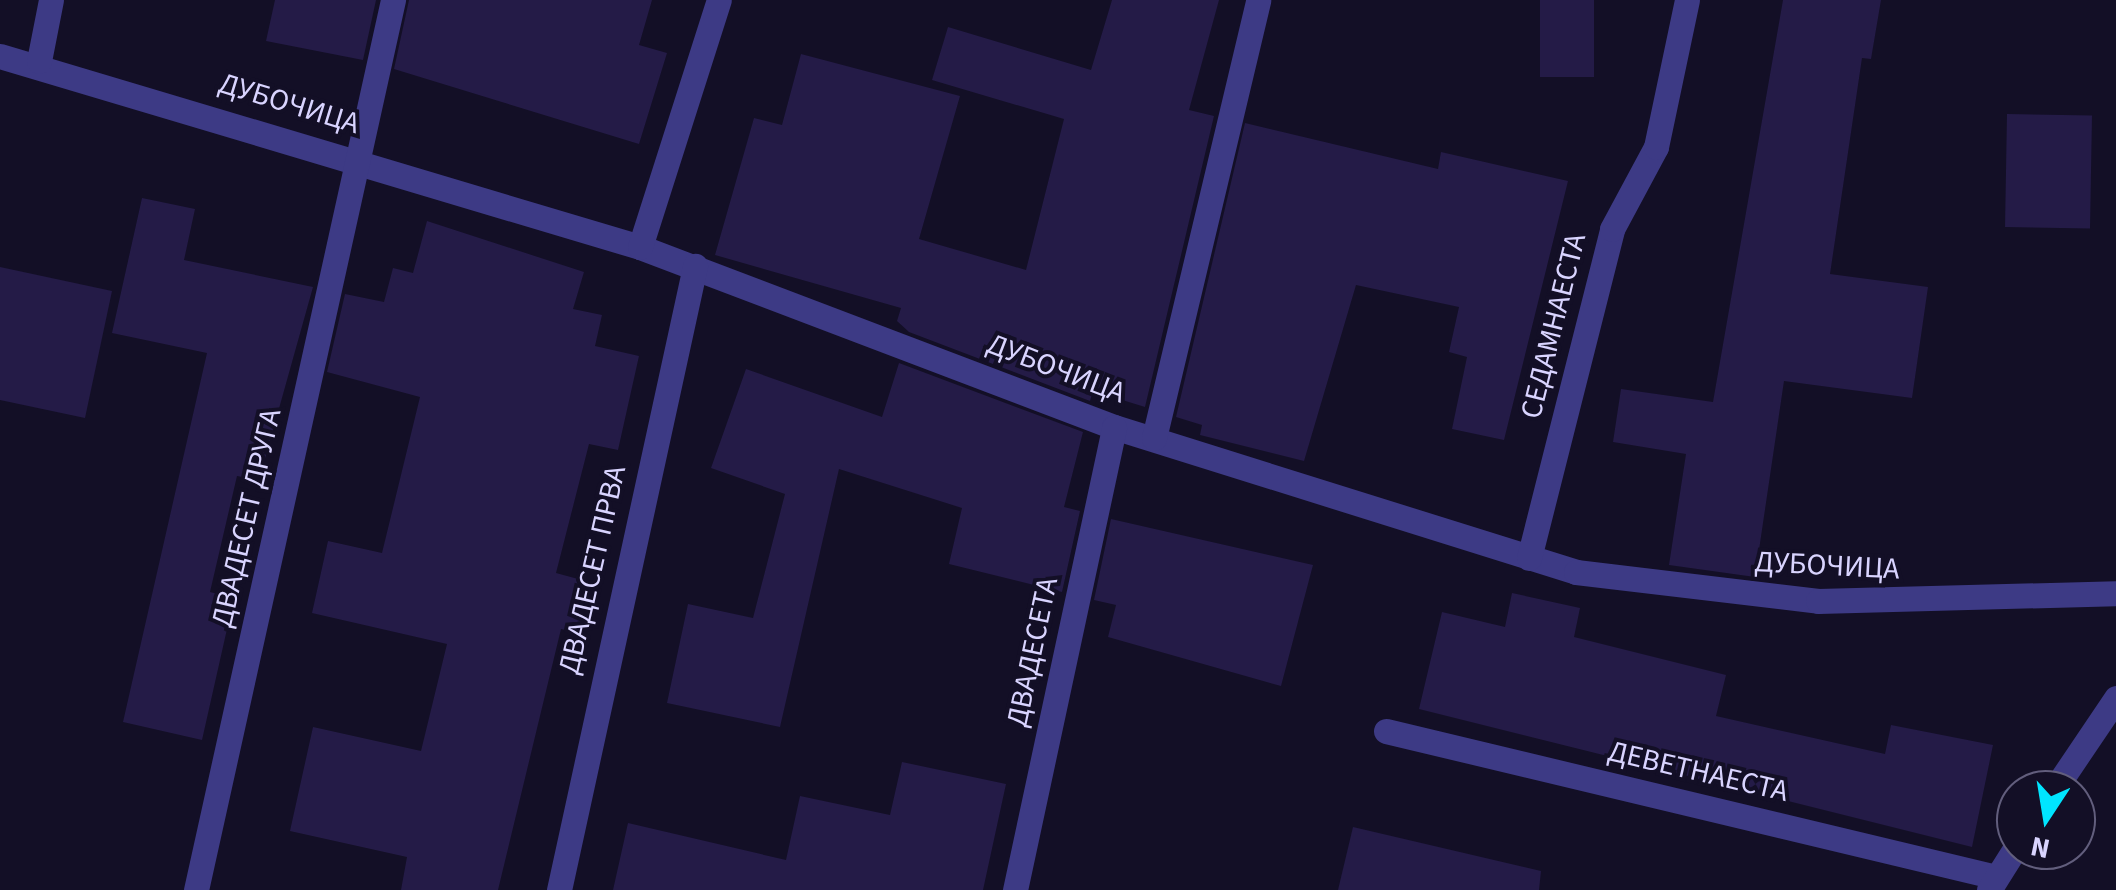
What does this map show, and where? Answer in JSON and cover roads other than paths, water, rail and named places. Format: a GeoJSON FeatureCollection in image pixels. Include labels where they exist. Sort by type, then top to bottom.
{"type":"FeatureCollection","features":[{"type":"Feature","properties":{"kind":"street"},"geometry":{"type":"LineString","coordinates":[[39,61],[51,0]]}},
{"type":"Feature","properties":{"kind":"street","name":"ДВАДЕСЕТ ДРУГА"},"geometry":{"type":"LineString","coordinates":[[196,890],[394,0]]}},
{"type":"Feature","properties":{"kind":"street"},"geometry":{"type":"LineString","coordinates":[[640,247],[720,0]]}},
{"type":"Feature","properties":{"kind":"street"},"geometry":{"type":"LineString","coordinates":[[1154,438],[1258,0]]}},
{"type":"Feature","properties":{"kind":"street","name":"СЕДАМНАЕСТА"},"geometry":{"type":"LineString","coordinates":[[1529,558],[1612,229],[1656,147],[1687,0]]}},
{"type":"Feature","properties":{"kind":"street","name":"ДУБОЧИЦА"},"geometry":{"type":"LineString","coordinates":[[0,56],[39,61],[640,247],[1114,427],[1529,558],[1685,589],[1818,601],[2116,593]]}},
{"type":"Feature","properties":{"kind":"street","name":"ДВАДЕСЕТ ПРВА"},"geometry":{"type":"LineString","coordinates":[[560,890],[694,266]]}},
{"type":"Feature","properties":{"kind":"street","name":"ДВАДЕСЕТА"},"geometry":{"type":"LineString","coordinates":[[1015,890],[1114,427]]}},
{"type":"Feature","properties":{"kind":"street"},"geometry":{"type":"LineString","coordinates":[[2067,770],[2116,698]]}},
{"type":"Feature","properties":{"kind":"street","name":"ДЕВЕТНАЕСТА"},"geometry":{"type":"LineString","coordinates":[[1386,731],[1992,883]]}}]}
